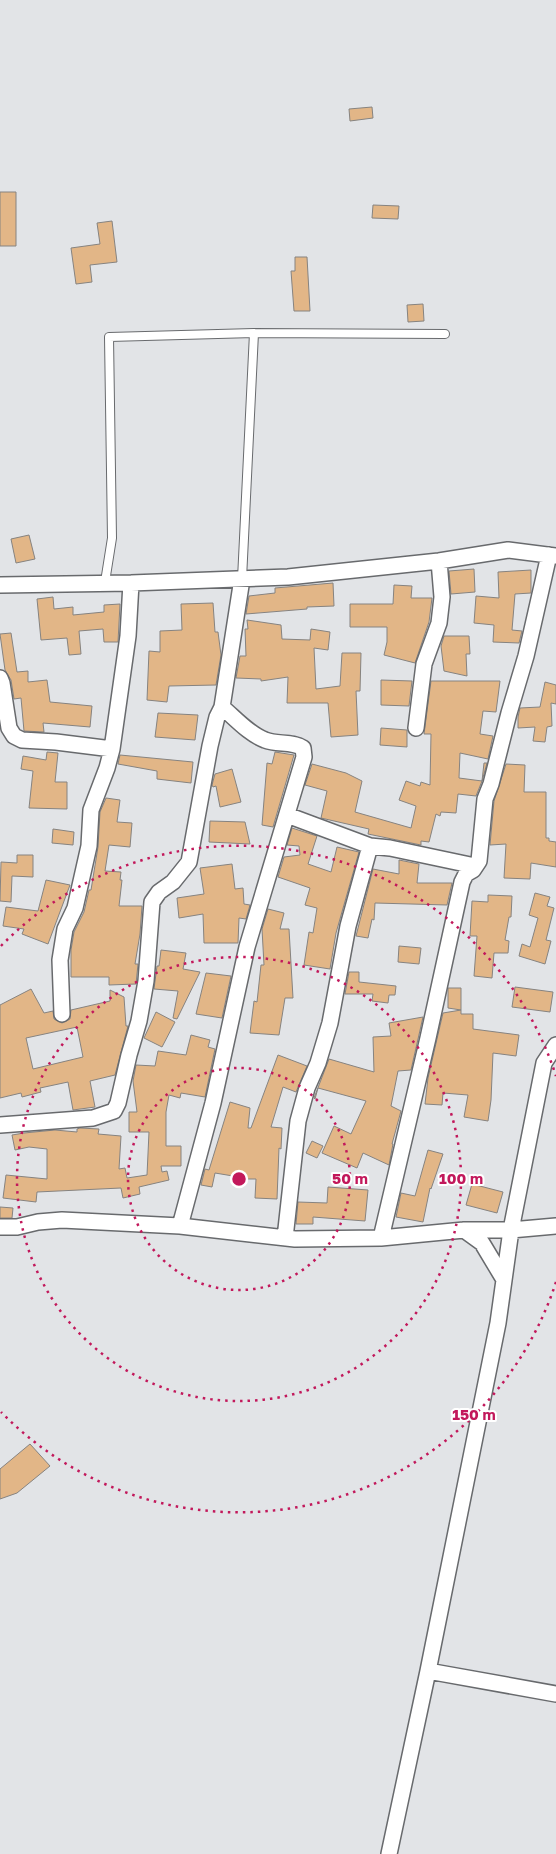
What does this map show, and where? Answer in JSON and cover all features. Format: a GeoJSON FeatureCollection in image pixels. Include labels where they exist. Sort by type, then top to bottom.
{"type":"FeatureCollection","features":[{"type":"Feature","properties":{"kind":"street"},"geometry":{"type":"LineString","coordinates":[[0,585],[131,583],[288,577],[439,561],[508,550],[552,556],[491,784],[485,799],[479,861],[466,874],[462,882],[381,1238]]}},
{"type":"Feature","properties":{"kind":"street"},"geometry":{"type":"LineString","coordinates":[[416,728],[424,664],[439,623],[442,597],[439,561]]}},
{"type":"Feature","properties":{"kind":"street"},"geometry":{"type":"LineString","coordinates":[[0,1125],[93,1118],[114,1111],[118,1103],[128,1055],[140,1021],[146,981],[152,902],[159,892],[173,882],[189,862],[210,746],[217,717],[222,707],[242,579]]}},
{"type":"Feature","properties":{"kind":"street"},"geometry":{"type":"LineString","coordinates":[[62,1014],[60,960],[65,929],[75,908],[89,846],[91,810],[112,749],[128,636],[131,583]]}},
{"type":"Feature","properties":{"kind":"street"},"geometry":{"type":"LineString","coordinates":[[0,678],[9,728],[14,736],[22,740],[112,749]]}},
{"type":"Feature","properties":{"kind":"street"},"geometry":{"type":"LineString","coordinates":[[180,1226],[213,1102],[247,947],[304,756],[303,748],[298,745],[274,743],[264,740],[222,707]]}},
{"type":"Feature","properties":{"kind":"street"},"geometry":{"type":"LineString","coordinates":[[287,815],[370,846],[390,848],[475,866]]}},
{"type":"Feature","properties":{"kind":"street"},"geometry":{"type":"LineString","coordinates":[[284,1238],[298,1121],[307,1088],[318,1063],[330,1022],[348,926],[370,846]]}},
{"type":"Feature","properties":{"kind":"street"},"geometry":{"type":"LineString","coordinates":[[389,1854],[428,1672],[498,1323],[511,1230],[544,1063],[556,1045]]}},
{"type":"Feature","properties":{"kind":"street"},"geometry":{"type":"LineString","coordinates":[[0,1228],[62,1220],[180,1226],[284,1238],[381,1238],[464,1230],[511,1230],[556,1226]]}},
{"type":"Feature","properties":{"kind":"street"},"geometry":{"type":"LineString","coordinates":[[464,1230],[482,1243],[503,1278]]}},
{"type":"Feature","properties":{"kind":"street"},"geometry":{"type":"LineString","coordinates":[[428,1672],[556,1694]]}},
{"type":"Feature","properties":{"kind":"lane"},"geometry":{"type":"LineString","coordinates":[[242,579],[254,334]]}},
{"type":"Feature","properties":{"kind":"lane"},"geometry":{"type":"LineString","coordinates":[[105,582],[112,538],[109,337],[254,334],[445,334]]}},
{"type":"Feature","properties":{"kind":"building"},"geometry":{"type":"Polygon","coordinates":[[[372,107],[373,118],[350,121],[349,109],[372,107]]]}},
{"type":"Feature","properties":{"kind":"building"},"geometry":{"type":"Polygon","coordinates":[[[0,192],[16,192],[16,246],[0,246],[0,192]]]}},
{"type":"Feature","properties":{"kind":"building"},"geometry":{"type":"Polygon","coordinates":[[[373,205],[399,206],[398,219],[372,218],[373,205]]]}},
{"type":"Feature","properties":{"kind":"building"},"geometry":{"type":"Polygon","coordinates":[[[112,221],[117,262],[90,265],[92,282],[76,284],[71,248],[100,244],[97,223],[112,221]]]}},
{"type":"Feature","properties":{"kind":"building"},"geometry":{"type":"Polygon","coordinates":[[[295,257],[307,257],[310,311],[294,311],[291,271],[295,271],[295,257]]]}},
{"type":"Feature","properties":{"kind":"building"},"geometry":{"type":"Polygon","coordinates":[[[423,304],[424,321],[408,322],[407,305],[423,304]]]}},
{"type":"Feature","properties":{"kind":"building"},"geometry":{"type":"Polygon","coordinates":[[[29,535],[35,559],[16,563],[11,539],[29,535]]]}},
{"type":"Feature","properties":{"kind":"building"},"geometry":{"type":"Polygon","coordinates":[[[474,569],[475,592],[451,594],[449,571],[474,569]]]}},
{"type":"Feature","properties":{"kind":"building"},"geometry":{"type":"Polygon","coordinates":[[[531,570],[531,593],[515,594],[512,630],[522,631],[519,643],[493,642],[494,625],[474,623],[476,596],[499,598],[498,572],[531,570]]]}},
{"type":"Feature","properties":{"kind":"building"},"geometry":{"type":"Polygon","coordinates":[[[333,583],[334,606],[246,614],[249,596],[275,593],[275,588],[333,583]]]}},
{"type":"Feature","properties":{"kind":"building"},"geometry":{"type":"Polygon","coordinates":[[[394,585],[412,586],[411,598],[432,598],[429,622],[415,663],[384,655],[387,642],[387,627],[350,627],[350,604],[393,604],[394,585]]]}},
{"type":"Feature","properties":{"kind":"building"},"geometry":{"type":"Polygon","coordinates":[[[53,597],[54,609],[73,607],[73,615],[104,612],[104,605],[120,604],[118,642],[104,642],[103,629],[79,631],[81,654],[69,655],[67,638],[41,640],[37,599],[53,597]]]}},
{"type":"Feature","properties":{"kind":"building"},"geometry":{"type":"Polygon","coordinates":[[[213,603],[215,632],[218,632],[221,655],[216,685],[169,686],[167,702],[147,700],[149,651],[160,652],[160,631],[182,630],[181,604],[213,603]]]}},
{"type":"Feature","properties":{"kind":"building"},"geometry":{"type":"Polygon","coordinates":[[[247,620],[281,625],[282,639],[310,640],[311,629],[330,632],[328,650],[314,648],[316,689],[340,686],[342,653],[361,653],[360,691],[356,691],[358,735],[331,737],[328,703],[287,703],[288,677],[261,681],[261,679],[236,678],[240,656],[246,656],[245,629],[248,629],[247,620]]]}},
{"type":"Feature","properties":{"kind":"building"},"geometry":{"type":"Polygon","coordinates":[[[11,633],[17,672],[28,671],[28,682],[47,680],[50,702],[92,706],[90,727],[43,723],[44,732],[24,731],[21,698],[14,699],[11,680],[5,670],[0,634],[11,633]]]}},
{"type":"Feature","properties":{"kind":"building"},"geometry":{"type":"Polygon","coordinates":[[[444,636],[469,636],[470,654],[466,654],[467,676],[444,671],[441,646],[444,636]]]}},
{"type":"Feature","properties":{"kind":"building"},"geometry":{"type":"Polygon","coordinates":[[[381,680],[412,681],[409,706],[381,705],[381,680]]]}},
{"type":"Feature","properties":{"kind":"building"},"geometry":{"type":"Polygon","coordinates":[[[431,681],[500,681],[496,712],[483,711],[480,734],[493,736],[488,759],[460,753],[459,778],[482,781],[476,796],[458,794],[456,813],[441,812],[440,816],[436,814],[429,842],[421,841],[421,845],[368,834],[369,829],[321,818],[327,791],[305,785],[312,764],[346,773],[362,781],[355,812],[411,828],[416,806],[399,800],[406,781],[420,786],[421,782],[430,785],[431,734],[424,734],[431,681]]]}},
{"type":"Feature","properties":{"kind":"building"},"geometry":{"type":"Polygon","coordinates":[[[545,682],[556,685],[556,704],[551,703],[552,726],[547,727],[545,742],[533,741],[535,727],[518,728],[518,717],[520,708],[540,707],[545,682]]]}},
{"type":"Feature","properties":{"kind":"building"},"geometry":{"type":"Polygon","coordinates":[[[158,713],[198,715],[195,740],[155,737],[158,713]]]}},
{"type":"Feature","properties":{"kind":"building"},"geometry":{"type":"Polygon","coordinates":[[[381,728],[407,730],[407,747],[380,745],[381,728]]]}},
{"type":"Feature","properties":{"kind":"building"},"geometry":{"type":"Polygon","coordinates":[[[47,752],[58,753],[55,782],[67,782],[67,809],[29,808],[33,771],[21,769],[23,756],[46,760],[47,752]]]}},
{"type":"Feature","properties":{"kind":"building"},"geometry":{"type":"Polygon","coordinates":[[[275,752],[294,755],[273,827],[262,825],[267,763],[272,764],[275,752]]]}},
{"type":"Feature","properties":{"kind":"building"},"geometry":{"type":"Polygon","coordinates":[[[120,755],[193,762],[191,783],[157,779],[157,771],[118,764],[120,755]]]}},
{"type":"Feature","properties":{"kind":"building"},"geometry":{"type":"Polygon","coordinates":[[[484,763],[487,763],[482,781],[484,763]]]}},
{"type":"Feature","properties":{"kind":"building"},"geometry":{"type":"Polygon","coordinates":[[[506,764],[525,765],[524,792],[546,792],[546,838],[549,838],[549,841],[556,842],[556,867],[531,863],[530,879],[504,878],[506,844],[490,845],[494,801],[506,764]]]}},
{"type":"Feature","properties":{"kind":"building"},"geometry":{"type":"Polygon","coordinates":[[[232,769],[241,802],[220,807],[216,786],[213,787],[212,785],[215,774],[232,769]]]}},
{"type":"Feature","properties":{"kind":"building"},"geometry":{"type":"Polygon","coordinates":[[[106,798],[120,800],[117,822],[132,823],[130,847],[109,845],[105,871],[121,872],[119,906],[142,906],[135,964],[138,964],[136,984],[109,985],[109,977],[71,977],[71,950],[74,932],[84,912],[89,890],[91,890],[98,847],[100,812],[106,798]]]}},
{"type":"Feature","properties":{"kind":"building"},"geometry":{"type":"Polygon","coordinates":[[[210,821],[245,822],[250,844],[209,842],[210,821]]]}},
{"type":"Feature","properties":{"kind":"building"},"geometry":{"type":"Polygon","coordinates":[[[292,828],[317,836],[308,864],[331,872],[337,847],[359,852],[336,933],[330,969],[304,965],[309,932],[313,933],[317,908],[305,905],[310,888],[278,877],[284,857],[300,855],[299,846],[287,845],[292,828]]]}},
{"type":"Feature","properties":{"kind":"building"},"geometry":{"type":"Polygon","coordinates":[[[53,829],[74,832],[73,845],[52,843],[53,829]]]}},
{"type":"Feature","properties":{"kind":"building"},"geometry":{"type":"Polygon","coordinates":[[[17,855],[33,855],[33,877],[12,876],[11,902],[0,901],[1,862],[17,863],[17,855]]]}},
{"type":"Feature","properties":{"kind":"building"},"geometry":{"type":"Polygon","coordinates":[[[399,860],[419,864],[417,883],[452,883],[447,905],[375,903],[374,920],[372,919],[368,938],[356,936],[373,869],[399,874],[399,860]]]}},
{"type":"Feature","properties":{"kind":"building"},"geometry":{"type":"Polygon","coordinates":[[[232,864],[235,889],[243,888],[244,904],[250,905],[246,919],[239,918],[238,943],[204,943],[203,914],[179,918],[177,898],[204,894],[200,868],[232,864]]]}},
{"type":"Feature","properties":{"kind":"building"},"geometry":{"type":"Polygon","coordinates":[[[46,880],[70,885],[48,944],[22,934],[24,929],[3,926],[6,907],[38,911],[46,880]]]}},
{"type":"Feature","properties":{"kind":"building"},"geometry":{"type":"Polygon","coordinates":[[[535,893],[550,897],[547,906],[554,908],[546,940],[551,941],[545,964],[519,956],[522,944],[530,947],[538,918],[529,915],[535,893]]]}},
{"type":"Feature","properties":{"kind":"building"},"geometry":{"type":"Polygon","coordinates":[[[488,895],[512,896],[511,917],[509,917],[505,940],[509,941],[508,953],[494,953],[492,978],[474,976],[477,936],[470,936],[472,901],[488,902],[488,895]]]}},
{"type":"Feature","properties":{"kind":"building"},"geometry":{"type":"Polygon","coordinates":[[[268,909],[284,913],[280,929],[289,929],[293,998],[285,998],[279,1035],[250,1033],[254,1001],[257,1002],[261,965],[264,965],[262,929],[268,909]]]}},
{"type":"Feature","properties":{"kind":"building"},"geometry":{"type":"Polygon","coordinates":[[[399,946],[421,948],[419,964],[398,962],[399,946]]]}},
{"type":"Feature","properties":{"kind":"building"},"geometry":{"type":"Polygon","coordinates":[[[161,950],[186,953],[183,969],[200,972],[177,1019],[173,1018],[178,991],[154,989],[161,950]]]}},
{"type":"Feature","properties":{"kind":"building"},"geometry":{"type":"Polygon","coordinates":[[[349,972],[359,972],[359,982],[396,986],[395,995],[389,995],[388,1003],[372,1001],[373,994],[345,994],[349,972]]]}},
{"type":"Feature","properties":{"kind":"building"},"geometry":{"type":"Polygon","coordinates":[[[206,973],[231,976],[222,1018],[196,1014],[206,973]]]}},
{"type":"Feature","properties":{"kind":"building"},"geometry":{"type":"Polygon","coordinates":[[[515,987],[553,992],[550,1012],[512,1007],[515,987]]]}},
{"type":"Feature","properties":{"kind":"building"},"geometry":{"type":"Polygon","coordinates":[[[448,988],[461,988],[461,1010],[448,1008],[448,988]]]}},
{"type":"Feature","properties":{"kind":"building"},"geometry":{"type":"Polygon","coordinates":[[[31,989],[44,1013],[53,1011],[54,1019],[62,1023],[70,1019],[71,1010],[110,1001],[110,990],[124,997],[126,1026],[128,1026],[115,1075],[90,1081],[95,1107],[73,1110],[68,1082],[40,1088],[41,1092],[22,1097],[21,1093],[0,1098],[0,1005],[31,989]],[[77,1027],[26,1038],[33,1069],[83,1057],[77,1027]]]}},
{"type":"Feature","properties":{"kind":"building"},"geometry":{"type":"Polygon","coordinates":[[[461,1010],[461,1014],[473,1014],[473,1029],[519,1035],[516,1056],[493,1053],[488,1121],[464,1117],[468,1095],[443,1093],[442,1105],[425,1104],[428,1078],[443,1013],[461,1010]]]}},
{"type":"Feature","properties":{"kind":"building"},"geometry":{"type":"Polygon","coordinates":[[[156,1012],[175,1022],[162,1047],[144,1038],[156,1012]]]}},
{"type":"Feature","properties":{"kind":"building"},"geometry":{"type":"Polygon","coordinates":[[[423,1017],[411,1070],[398,1071],[391,1106],[401,1111],[392,1144],[389,1165],[363,1153],[357,1168],[322,1153],[334,1126],[351,1134],[366,1101],[318,1088],[314,1098],[329,1059],[374,1072],[373,1037],[391,1036],[389,1023],[423,1017]]]}},
{"type":"Feature","properties":{"kind":"building"},"geometry":{"type":"Polygon","coordinates":[[[191,1035],[210,1040],[208,1047],[215,1049],[205,1097],[181,1093],[180,1098],[169,1095],[166,1112],[166,1146],[181,1146],[181,1166],[161,1166],[162,1172],[167,1171],[169,1180],[139,1187],[140,1194],[123,1198],[121,1188],[37,1192],[36,1202],[3,1198],[6,1175],[47,1179],[47,1149],[29,1147],[15,1150],[12,1135],[24,1133],[55,1130],[77,1132],[77,1129],[80,1128],[99,1129],[98,1134],[121,1136],[119,1169],[125,1168],[127,1178],[147,1175],[149,1132],[129,1132],[129,1112],[137,1112],[133,1081],[136,1065],[155,1066],[158,1051],[186,1055],[191,1035]]]}},
{"type":"Feature","properties":{"kind":"building"},"geometry":{"type":"Polygon","coordinates":[[[278,1055],[307,1066],[296,1092],[283,1087],[271,1127],[282,1128],[281,1149],[279,1148],[277,1199],[255,1198],[256,1179],[239,1179],[239,1177],[215,1173],[212,1187],[201,1185],[205,1169],[209,1170],[230,1102],[250,1108],[248,1128],[251,1128],[278,1055]]]}},
{"type":"Feature","properties":{"kind":"building"},"geometry":{"type":"Polygon","coordinates":[[[312,1141],[323,1146],[317,1158],[306,1153],[312,1141]]]}},
{"type":"Feature","properties":{"kind":"building"},"geometry":{"type":"Polygon","coordinates":[[[428,1150],[443,1154],[430,1188],[423,1222],[396,1217],[401,1193],[415,1196],[428,1150]]]}},
{"type":"Feature","properties":{"kind":"building"},"geometry":{"type":"Polygon","coordinates":[[[472,1184],[503,1192],[497,1213],[466,1205],[472,1184]]]}},
{"type":"Feature","properties":{"kind":"building"},"geometry":{"type":"Polygon","coordinates":[[[328,1187],[368,1190],[365,1221],[313,1217],[313,1224],[296,1224],[298,1202],[327,1203],[328,1187]]]}},
{"type":"Feature","properties":{"kind":"building"},"geometry":{"type":"Polygon","coordinates":[[[0,1207],[13,1208],[12,1218],[0,1218],[0,1207]]]}},
{"type":"Feature","properties":{"kind":"building"},"geometry":{"type":"Polygon","coordinates":[[[30,1444],[50,1466],[17,1493],[0,1499],[0,1469],[30,1444]]]}}]}
